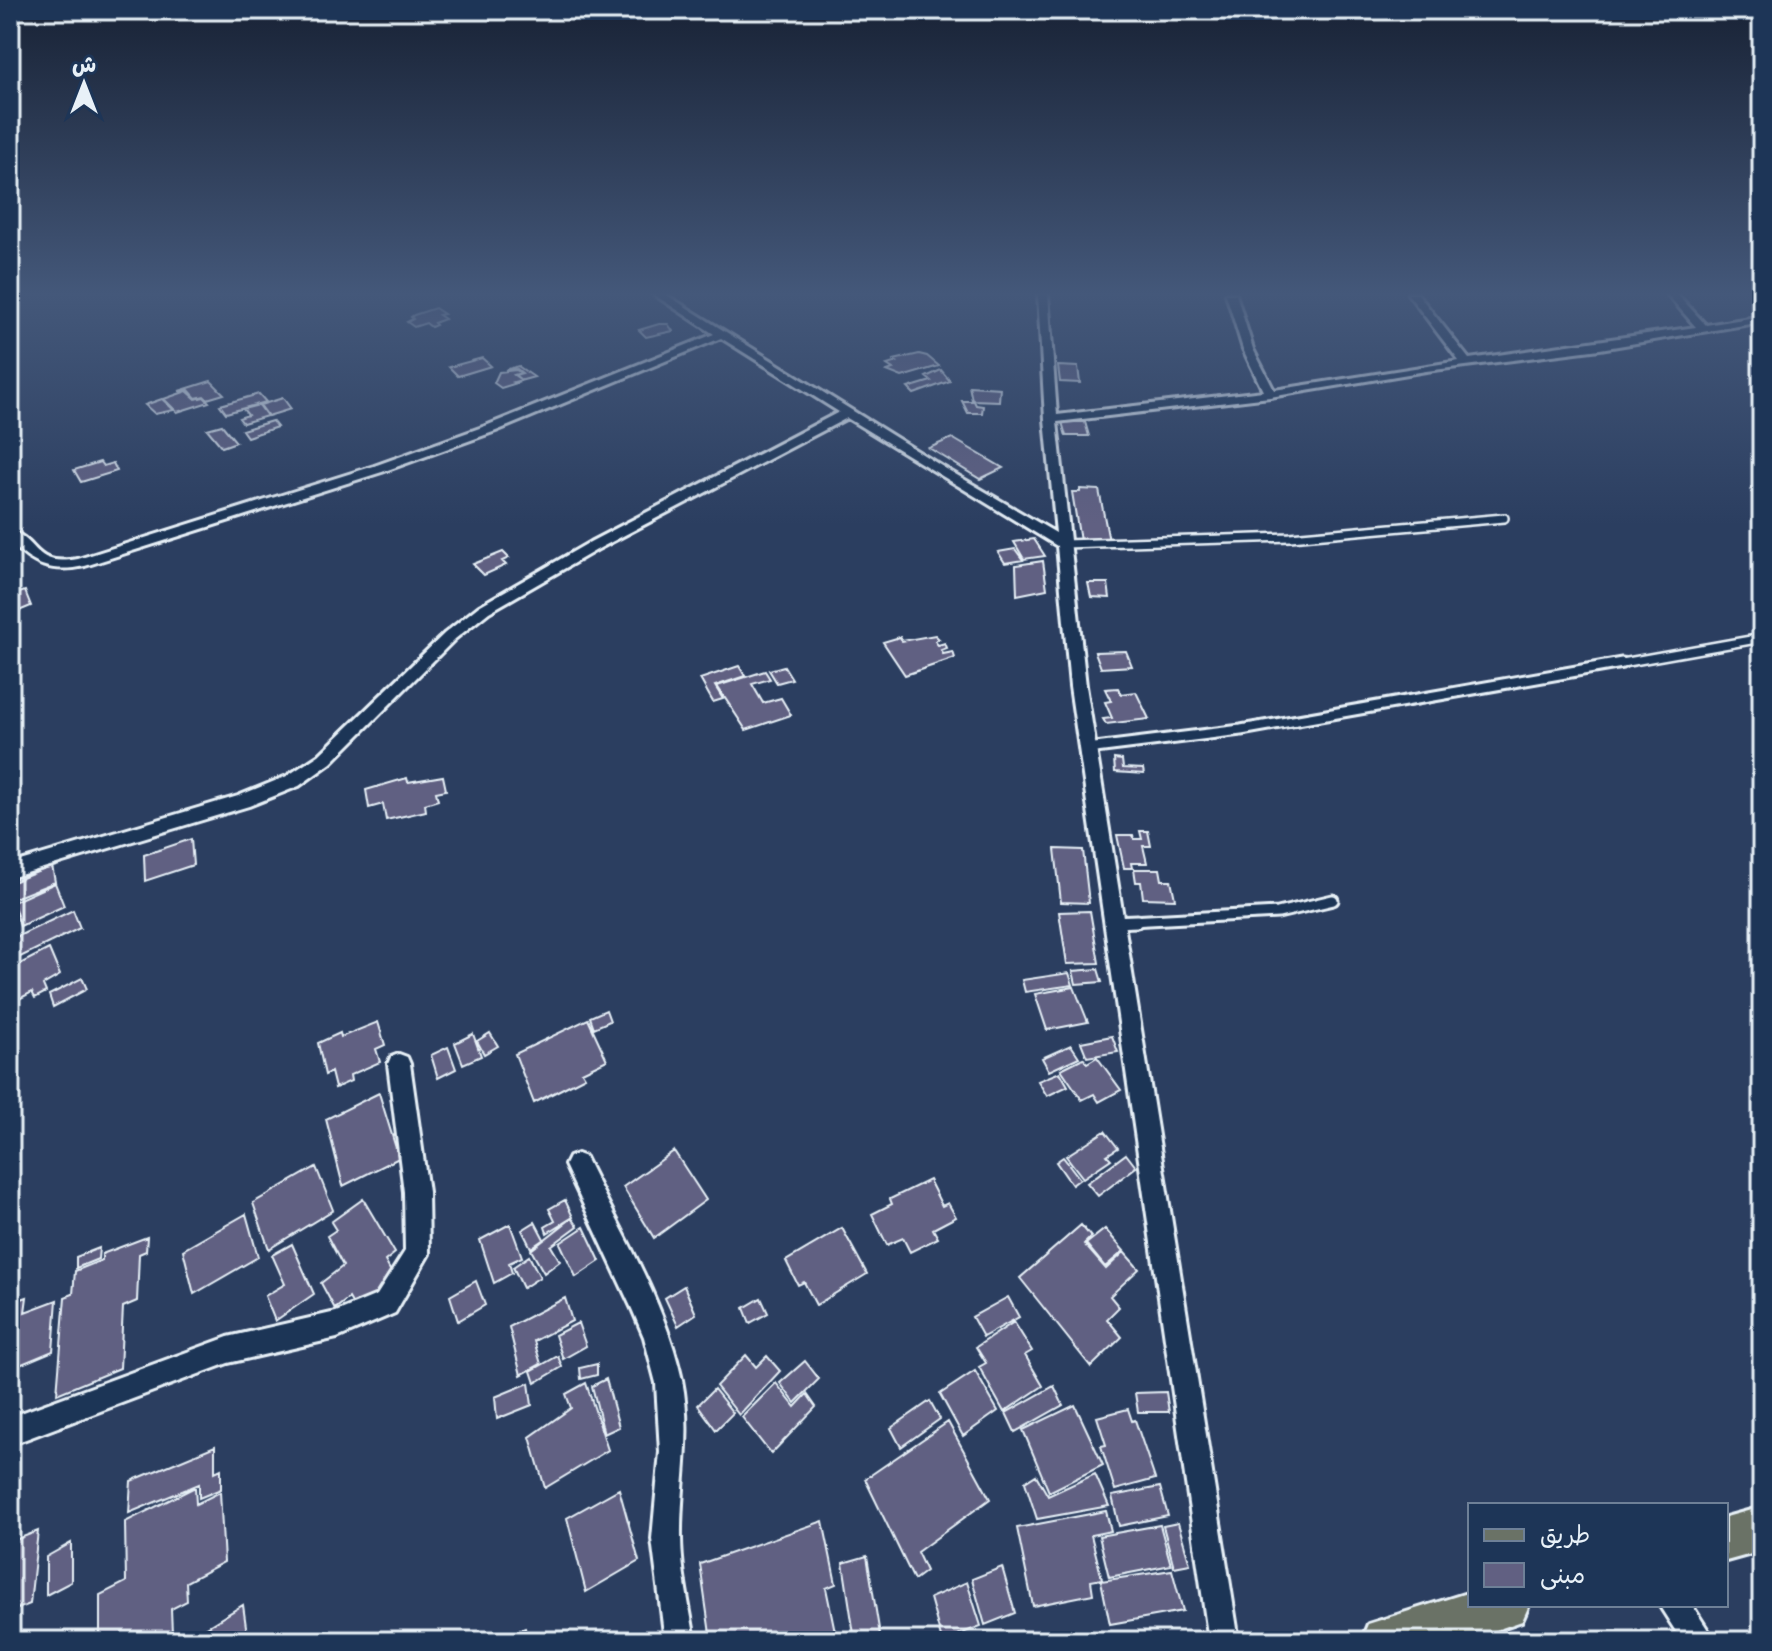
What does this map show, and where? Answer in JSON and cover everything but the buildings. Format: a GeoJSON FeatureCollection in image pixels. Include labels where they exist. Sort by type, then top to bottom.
{"type":"FeatureCollection","features":[{"type":"Feature","properties":{"kind":"main road"},"geometry":{"type":"LineString","coordinates":[[1728,1538],[1762,1529]]}},
{"type":"Feature","properties":{"kind":"main road"},"geometry":{"type":"LineString","coordinates":[[1385,1641],[1499,1607]]}},
{"type":"Feature","properties":{"kind":"street"},"geometry":{"type":"LineString","coordinates":[[10,534],[47,566],[80,563],[392,464],[492,428],[631,371]]}},
{"type":"Feature","properties":{"kind":"street"},"geometry":{"type":"LineString","coordinates":[[781,371],[1064,544]]}},
{"type":"Feature","properties":{"kind":"street"},"geometry":{"type":"LineString","coordinates":[[1048,371],[1087,749],[1224,1641]]}},
{"type":"Feature","properties":{"kind":"street"},"geometry":{"type":"LineString","coordinates":[[1259,371],[1270,394]]}},
{"type":"Feature","properties":{"kind":"street"},"geometry":{"type":"LineString","coordinates":[[1051,419],[1270,394],[1411,371]]}},
{"type":"Feature","properties":{"kind":"street"},"geometry":{"type":"LineString","coordinates":[[10,871],[243,801],[293,781],[354,733],[450,636],[484,609],[595,545],[847,413]]}},
{"type":"Feature","properties":{"kind":"street"},"geometry":{"type":"LineString","coordinates":[[10,1431],[228,1350],[337,1325],[386,1304],[417,1254],[416,1192],[399,1064]]}},
{"type":"Feature","properties":{"kind":"street"},"geometry":{"type":"LineString","coordinates":[[577,1165],[643,1303],[657,1337],[669,1383],[674,1452],[666,1539],[680,1641]]}},
{"type":"Feature","properties":{"kind":"street"},"geometry":{"type":"LineString","coordinates":[[1675,1607],[1700,1641]]}},
{"type":"Feature","properties":{"kind":"lane"},"geometry":{"type":"LineString","coordinates":[[1064,544],[1290,537],[1504,518]]}},
{"type":"Feature","properties":{"kind":"lane"},"geometry":{"type":"LineString","coordinates":[[1087,749],[1241,730],[1762,638]]}},
{"type":"Feature","properties":{"kind":"lane"},"geometry":{"type":"LineString","coordinates":[[1112,922],[1278,913],[1333,900]]}}]}
